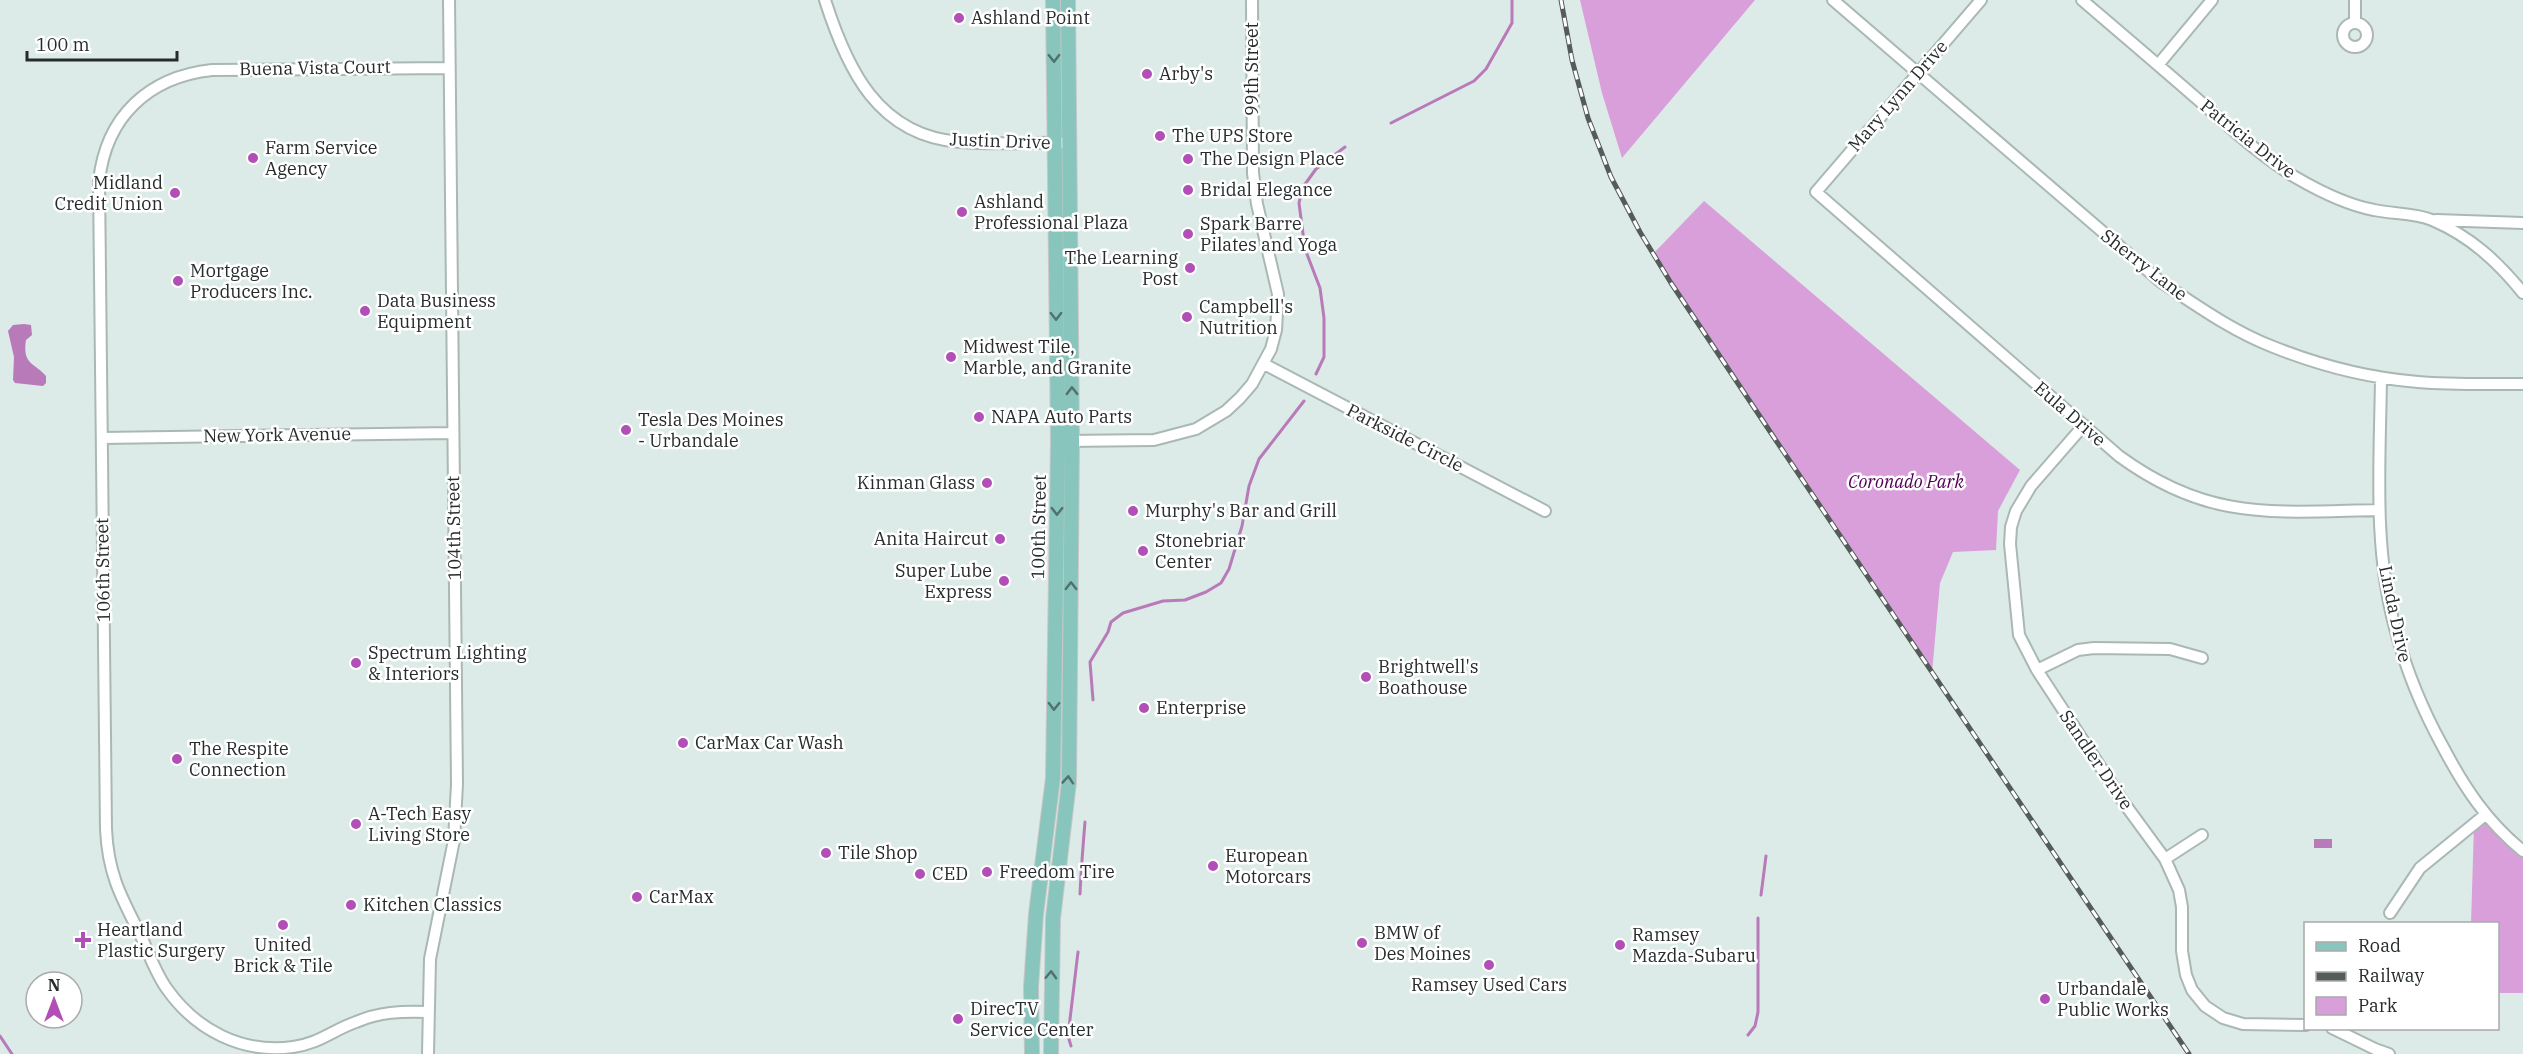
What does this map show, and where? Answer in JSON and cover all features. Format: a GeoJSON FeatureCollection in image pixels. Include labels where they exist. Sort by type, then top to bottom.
{"type":"FeatureCollection","features":[{"type":"Feature","properties":{"kind":"main road","name":"100th Street"},"geometry":{"type":"LineString","coordinates":[[1032,1054],[1031,987],[1036,914],[1053,778],[1058,441],[1053,0]]}},
{"type":"Feature","properties":{"kind":"main road","name":"100th Street"},"geometry":{"type":"LineString","coordinates":[[1051,1054],[1053,918],[1069,782],[1072,441],[1068,0]]}},
{"type":"Feature","properties":{"kind":"street","name":"104th Street"},"geometry":{"type":"LineString","coordinates":[[428,1054],[427,1012],[430,959],[454,840],[456,814],[449,0]]}},
{"type":"Feature","properties":{"kind":"street","name":"Justin Drive"},"geometry":{"type":"LineString","coordinates":[[825,0],[845,54],[858,80],[876,102],[905,125],[939,139],[957,142],[1070,143]]}},
{"type":"Feature","properties":{"kind":"street","name":"99th Street"},"geometry":{"type":"LineString","coordinates":[[1058,441],[1154,440],[1178,436],[1212,421],[1240,398],[1264,364],[1276,330],[1278,294],[1257,204],[1253,173],[1252,0]]}},
{"type":"Feature","properties":{"kind":"street","name":"Sherry Lane"},"geometry":{"type":"LineString","coordinates":[[1833,0],[2161,282],[2218,320],[2270,346],[2322,364],[2381,378],[2418,382],[2523,384]]}},
{"type":"Feature","properties":{"kind":"street","name":"Mary Lynn Drive"},"geometry":{"type":"LineString","coordinates":[[1816,192],[1981,0]]}},
{"type":"Feature","properties":{"kind":"street","name":"Patricia Drive"},"geometry":{"type":"LineString","coordinates":[[2082,0],[2269,160],[2295,177],[2352,204],[2372,210],[2431,219],[2470,240],[2502,267],[2523,293]]}},
{"type":"Feature","properties":{"kind":"street"},"geometry":{"type":"LineString","coordinates":[[2158,65],[2212,0]]}},
{"type":"Feature","properties":{"kind":"street"},"geometry":{"type":"LineString","coordinates":[[2355,0],[2355,23]]}},
{"type":"Feature","properties":{"kind":"street","name":"Buena Vista Court"},"geometry":{"type":"LineString","coordinates":[[123,116],[153,88],[175,77],[197,71],[449,68]]}},
{"type":"Feature","properties":{"kind":"street","name":"106th Street"},"geometry":{"type":"LineString","coordinates":[[123,116],[107,145],[99,181],[107,855],[114,881],[166,988],[183,1010],[199,1025],[225,1038],[256,1047],[282,1049],[313,1043],[354,1022],[380,1014],[427,1012]]}},
{"type":"Feature","properties":{"kind":"street","name":"Eula Drive"},"geometry":{"type":"LineString","coordinates":[[1816,192],[2084,425],[2140,472],[2163,485],[2212,504],[2263,512],[2379,510]]}},
{"type":"Feature","properties":{"kind":"street"},"geometry":{"type":"LineString","coordinates":[[2431,219],[2523,223]]}},
{"type":"Feature","properties":{"kind":"street","name":"Parkside Circle"},"geometry":{"type":"LineString","coordinates":[[1264,364],[1545,511]]}},
{"type":"Feature","properties":{"kind":"street","name":"Linda Drive"},"geometry":{"type":"LineString","coordinates":[[2381,378],[2379,510],[2385,580],[2394,627],[2408,673],[2427,718],[2455,770],[2485,815],[2523,851]]}},
{"type":"Feature","properties":{"kind":"street","name":"Sandler Drive"},"geometry":{"type":"LineString","coordinates":[[2084,425],[2024,496],[2011,527],[2010,544],[2019,635],[2037,670],[2124,803],[2165,859],[2179,890],[2182,907],[2182,951],[2186,975],[2192,990],[2205,1006],[2223,1018],[2242,1024],[2304,1025]]}},
{"type":"Feature","properties":{"kind":"street","name":"New York Avenue"},"geometry":{"type":"LineString","coordinates":[[102,438],[453,433]]}},
{"type":"Feature","properties":{"kind":"street"},"geometry":{"type":"LineString","coordinates":[[2037,670],[2078,650],[2094,648],[2170,649],[2202,658]]}},
{"type":"Feature","properties":{"kind":"street"},"geometry":{"type":"LineString","coordinates":[[2390,913],[2420,868],[2485,815]]}},
{"type":"Feature","properties":{"kind":"street"},"geometry":{"type":"LineString","coordinates":[[2165,859],[2202,835]]}},
{"type":"Feature","properties":{"kind":"street"},"geometry":{"type":"LineString","coordinates":[[2334,1030],[2375,1050],[2389,1054]]}},
{"type":"Feature","properties":{"kind":"green space"},"geometry":{"type":"Polygon","coordinates":[[[1580,0],[1755,0],[1622,158],[1602,93],[1580,0]]]}},
{"type":"Feature","properties":{"kind":"green space","name":"Coronado Park"},"geometry":{"type":"Polygon","coordinates":[[[1704,201],[2020,470],[1998,511],[1996,550],[1953,552],[1940,583],[1932,673],[1653,254],[1704,201]]]}},
{"type":"Feature","properties":{"kind":"green space"},"geometry":{"type":"Polygon","coordinates":[[[2485,815],[2523,851],[2523,993],[2499,993],[2499,922],[2471,922],[2474,825],[2485,815]]]}},
{"type":"Feature","properties":{"kind":"shaded area"},"geometry":{"type":"Polygon","coordinates":[[[13,325],[31,325],[32,335],[26,340],[26,354],[30,362],[46,376],[46,383],[43,386],[15,383],[13,380],[14,357],[8,331],[13,325]]]}},
{"type":"Feature","properties":{"kind":"shaded area"},"geometry":{"type":"Polygon","coordinates":[[[2314,839],[2332,839],[2332,848],[2314,848],[2314,839]]]}},
{"type":"Feature","properties":{"kind":"waterway"},"geometry":{"type":"LineString","coordinates":[[1391,123],[1474,81],[1486,69],[1512,23],[1512,0]]}},
{"type":"Feature","properties":{"kind":"waterway"},"geometry":{"type":"LineString","coordinates":[[1316,374],[1324,357],[1324,318],[1320,288],[1305,249],[1299,203],[1303,187],[1316,169],[1345,147]]}},
{"type":"Feature","properties":{"kind":"waterway"},"geometry":{"type":"LineString","coordinates":[[1093,700],[1090,662],[1108,632],[1111,622],[1123,613],[1163,601],[1185,600],[1221,583],[1229,569],[1242,526],[1249,486],[1259,459],[1304,401]]}},
{"type":"Feature","properties":{"kind":"waterway"},"geometry":{"type":"LineString","coordinates":[[1080,894],[1085,822]]}},
{"type":"Feature","properties":{"kind":"waterway"},"geometry":{"type":"LineString","coordinates":[[1761,895],[1766,856]]}},
{"type":"Feature","properties":{"kind":"waterway"},"geometry":{"type":"LineString","coordinates":[[1748,1035],[1755,1026],[1758,1012],[1758,918]]}},
{"type":"Feature","properties":{"kind":"waterway"},"geometry":{"type":"LineString","coordinates":[[1071,1046],[1068,1036],[1078,952]]}},
{"type":"Feature","properties":{"kind":"waterway"},"geometry":{"type":"LineString","coordinates":[[0,1036],[12,1054]]}},
{"type":"Feature","properties":{"kind":"railway"},"geometry":{"type":"LineString","coordinates":[[1561,0],[1572,60],[1588,118],[1611,177],[1640,232],[1671,283],[1775,439],[2189,1054]]}},
{"type":"Feature","properties":{"kind":"place","name":"Ashland Point"},"geometry":{"type":"Point","coordinates":[959,18]}},
{"type":"Feature","properties":{"kind":"place","name":"Arby's"},"geometry":{"type":"Point","coordinates":[1147,74]}},
{"type":"Feature","properties":{"kind":"place","name":"The UPS Store"},"geometry":{"type":"Point","coordinates":[1160,136]}},
{"type":"Feature","properties":{"kind":"place","name":"Farm Service Agency"},"geometry":{"type":"Point","coordinates":[253,158]}},
{"type":"Feature","properties":{"kind":"place","name":"The Design Place"},"geometry":{"type":"Point","coordinates":[1188,159]}},
{"type":"Feature","properties":{"kind":"place","name":"Bridal Elegance"},"geometry":{"type":"Point","coordinates":[1188,190]}},
{"type":"Feature","properties":{"kind":"place","name":"Midland Credit Union"},"geometry":{"type":"Point","coordinates":[175,193]}},
{"type":"Feature","properties":{"kind":"place","name":"Ashland Professional Plaza"},"geometry":{"type":"Point","coordinates":[962,212]}},
{"type":"Feature","properties":{"kind":"place","name":"Spark Barre Pilates and Yoga"},"geometry":{"type":"Point","coordinates":[1188,234]}},
{"type":"Feature","properties":{"kind":"place","name":"The Learning Post"},"geometry":{"type":"Point","coordinates":[1190,268]}},
{"type":"Feature","properties":{"kind":"place","name":"Mortgage Producers Inc."},"geometry":{"type":"Point","coordinates":[178,281]}},
{"type":"Feature","properties":{"kind":"place","name":"Data Business Equipment"},"geometry":{"type":"Point","coordinates":[365,311]}},
{"type":"Feature","properties":{"kind":"place","name":"Campbell's Nutrition"},"geometry":{"type":"Point","coordinates":[1187,317]}},
{"type":"Feature","properties":{"kind":"place","name":"Midwest Tile, Marble, and Granite"},"geometry":{"type":"Point","coordinates":[951,357]}},
{"type":"Feature","properties":{"kind":"place","name":"NAPA Auto Parts"},"geometry":{"type":"Point","coordinates":[979,417]}},
{"type":"Feature","properties":{"kind":"place","name":"Tesla Des Moines - Urbandale"},"geometry":{"type":"Point","coordinates":[626,430]}},
{"type":"Feature","properties":{"kind":"place","name":"Kinman Glass"},"geometry":{"type":"Point","coordinates":[987,483]}},
{"type":"Feature","properties":{"kind":"place","name":"Murphy's Bar and Grill"},"geometry":{"type":"Point","coordinates":[1133,511]}},
{"type":"Feature","properties":{"kind":"place","name":"Anita Haircut"},"geometry":{"type":"Point","coordinates":[1000,539]}},
{"type":"Feature","properties":{"kind":"place","name":"Stonebriar Center"},"geometry":{"type":"Point","coordinates":[1143,551]}},
{"type":"Feature","properties":{"kind":"place","name":"Super Lube Express"},"geometry":{"type":"Point","coordinates":[1004,581]}},
{"type":"Feature","properties":{"kind":"place","name":"Spectrum Lighting & Interiors"},"geometry":{"type":"Point","coordinates":[356,663]}},
{"type":"Feature","properties":{"kind":"place","name":"Brightwell's Boathouse"},"geometry":{"type":"Point","coordinates":[1366,677]}},
{"type":"Feature","properties":{"kind":"place","name":"Enterprise"},"geometry":{"type":"Point","coordinates":[1144,708]}},
{"type":"Feature","properties":{"kind":"place","name":"CarMax Car Wash"},"geometry":{"type":"Point","coordinates":[683,743]}},
{"type":"Feature","properties":{"kind":"place","name":"The Respite Connection"},"geometry":{"type":"Point","coordinates":[177,759]}},
{"type":"Feature","properties":{"kind":"place","name":"A-Tech Easy Living Store"},"geometry":{"type":"Point","coordinates":[356,824]}},
{"type":"Feature","properties":{"kind":"place","name":"Tile Shop"},"geometry":{"type":"Point","coordinates":[826,853]}},
{"type":"Feature","properties":{"kind":"place","name":"European Motorcars"},"geometry":{"type":"Point","coordinates":[1213,866]}},
{"type":"Feature","properties":{"kind":"place","name":"Freedom Tire"},"geometry":{"type":"Point","coordinates":[987,872]}},
{"type":"Feature","properties":{"kind":"place","name":"CED"},"geometry":{"type":"Point","coordinates":[920,874]}},
{"type":"Feature","properties":{"kind":"place","name":"CarMax"},"geometry":{"type":"Point","coordinates":[637,897]}},
{"type":"Feature","properties":{"kind":"place","name":"Kitchen Classics"},"geometry":{"type":"Point","coordinates":[351,905]}},
{"type":"Feature","properties":{"kind":"place","name":"United Brick & Tile"},"geometry":{"type":"Point","coordinates":[283,925]}},
{"type":"Feature","properties":{"kind":"place","name":"Heartland Plastic Surgery"},"geometry":{"type":"Point","coordinates":[83,940]}},
{"type":"Feature","properties":{"kind":"place","name":"BMW of Des Moines"},"geometry":{"type":"Point","coordinates":[1362,943]}},
{"type":"Feature","properties":{"kind":"place","name":"Ramsey Mazda-Subaru"},"geometry":{"type":"Point","coordinates":[1620,945]}},
{"type":"Feature","properties":{"kind":"place","name":"Ramsey Used Cars"},"geometry":{"type":"Point","coordinates":[1489,965]}},
{"type":"Feature","properties":{"kind":"place","name":"Urbandale Public Works"},"geometry":{"type":"Point","coordinates":[2045,999]}},
{"type":"Feature","properties":{"kind":"place","name":"DirecTV Service Center"},"geometry":{"type":"Point","coordinates":[958,1019]}}]}
